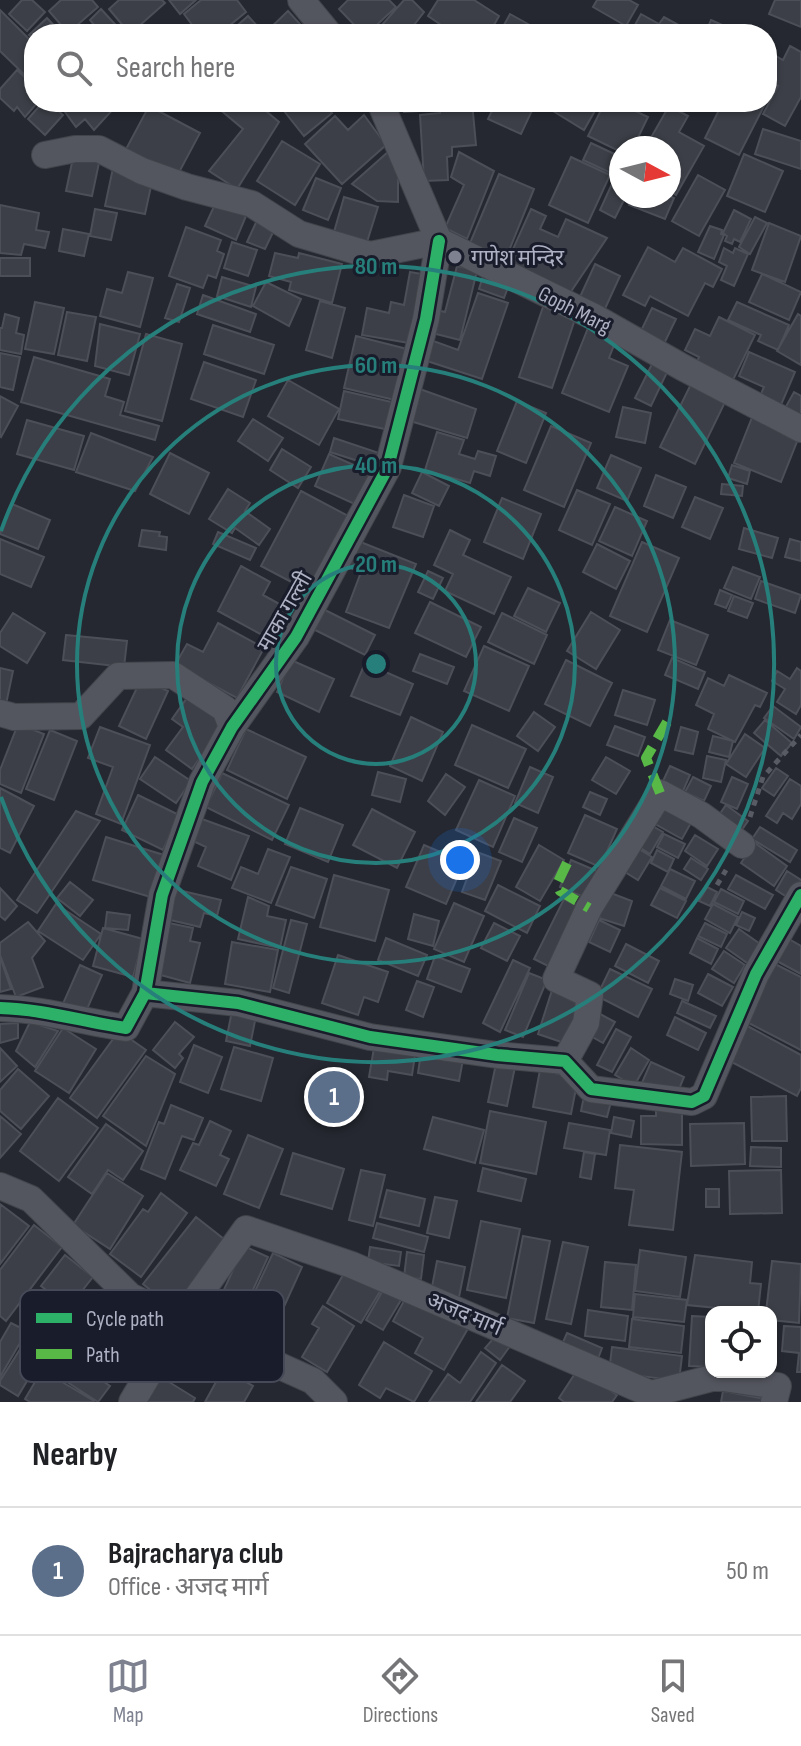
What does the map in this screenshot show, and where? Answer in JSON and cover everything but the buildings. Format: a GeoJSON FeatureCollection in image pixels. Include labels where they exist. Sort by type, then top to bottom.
{"type":"FeatureCollection","features":[{"type":"Feature","properties":{"kind":"street"},"geometry":{"type":"LineString","coordinates":[[302,0],[321,24]]}},
{"type":"Feature","properties":{"kind":"street"},"geometry":{"type":"LineString","coordinates":[[45,155],[75,149],[99,149],[142,171],[252,204],[299,234],[370,255],[439,241],[384,112]]}},
{"type":"Feature","properties":{"kind":"street","name":"Goph Marg"},"geometry":{"type":"LineString","coordinates":[[439,241],[594,317],[801,429]]}},
{"type":"Feature","properties":{"kind":"street","name":"माका गल्ली"},"geometry":{"type":"LineString","coordinates":[[0,1008],[41,1012],[126,1028],[145,993],[162,895],[202,782],[232,727],[296,637],[388,467],[426,319],[439,241]]}},
{"type":"Feature","properties":{"kind":"street"},"geometry":{"type":"LineString","coordinates":[[0,713],[14,717],[81,716],[118,676],[173,675],[225,709],[232,727]]}},
{"type":"Feature","properties":{"kind":"street"},"geometry":{"type":"LineString","coordinates":[[565,1061],[586,1023],[590,995],[556,979],[589,908],[660,793],[701,815],[742,845]]}},
{"type":"Feature","properties":{"kind":"street"},"geometry":{"type":"LineString","coordinates":[[145,993],[238,1003],[370,1037],[565,1061],[591,1089],[692,1102],[704,1096],[756,974],[801,895]]}},
{"type":"Feature","properties":{"kind":"street"},"geometry":{"type":"LineString","coordinates":[[0,1186],[31,1199],[124,1290]]}},
{"type":"Feature","properties":{"kind":"street","name":"अजद मार्ग"},"geometry":{"type":"LineString","coordinates":[[202,1290],[246,1229],[352,1265],[651,1394],[716,1377],[778,1386],[774,1402]]}},
{"type":"Feature","properties":{"kind":"street"},"geometry":{"type":"LineString","coordinates":[[284,1368],[313,1381],[334,1402]]}},
{"type":"Feature","properties":{"kind":"street"},"geometry":{"type":"LineString","coordinates":[[132,1402],[144,1382]]}},
{"type":"Feature","properties":{"kind":"path"},"geometry":{"type":"LineString","coordinates":[[717,885],[742,845],[763,777],[801,735]]}},
{"type":"Feature","properties":{"kind":"marked path"},"geometry":{"type":"LineString","coordinates":[[660,793],[646,758],[667,722]]}},
{"type":"Feature","properties":{"kind":"marked path"},"geometry":{"type":"LineString","coordinates":[[567,863],[557,884],[560,891],[589,908]]}},
{"type":"Feature","properties":{"kind":"cycle path"},"geometry":{"type":"LineString","coordinates":[[145,993],[162,895],[202,782],[232,727],[296,637],[388,467],[426,319],[439,241]]}},
{"type":"Feature","properties":{"kind":"cycle path"},"geometry":{"type":"LineString","coordinates":[[0,1008],[48,1013],[126,1028],[145,993],[238,1003],[370,1037],[565,1061],[591,1089],[692,1102],[704,1096],[756,974],[801,895]]}},
{"type":"Feature","properties":{"kind":"place","name":"गणेश मन्दिर"},"geometry":{"type":"Point","coordinates":[455,257]}},
{"type":"Feature","properties":{"kind":"place","name":"Bajracharya club"},"geometry":{"type":"Point","coordinates":[334,1097]}}]}
